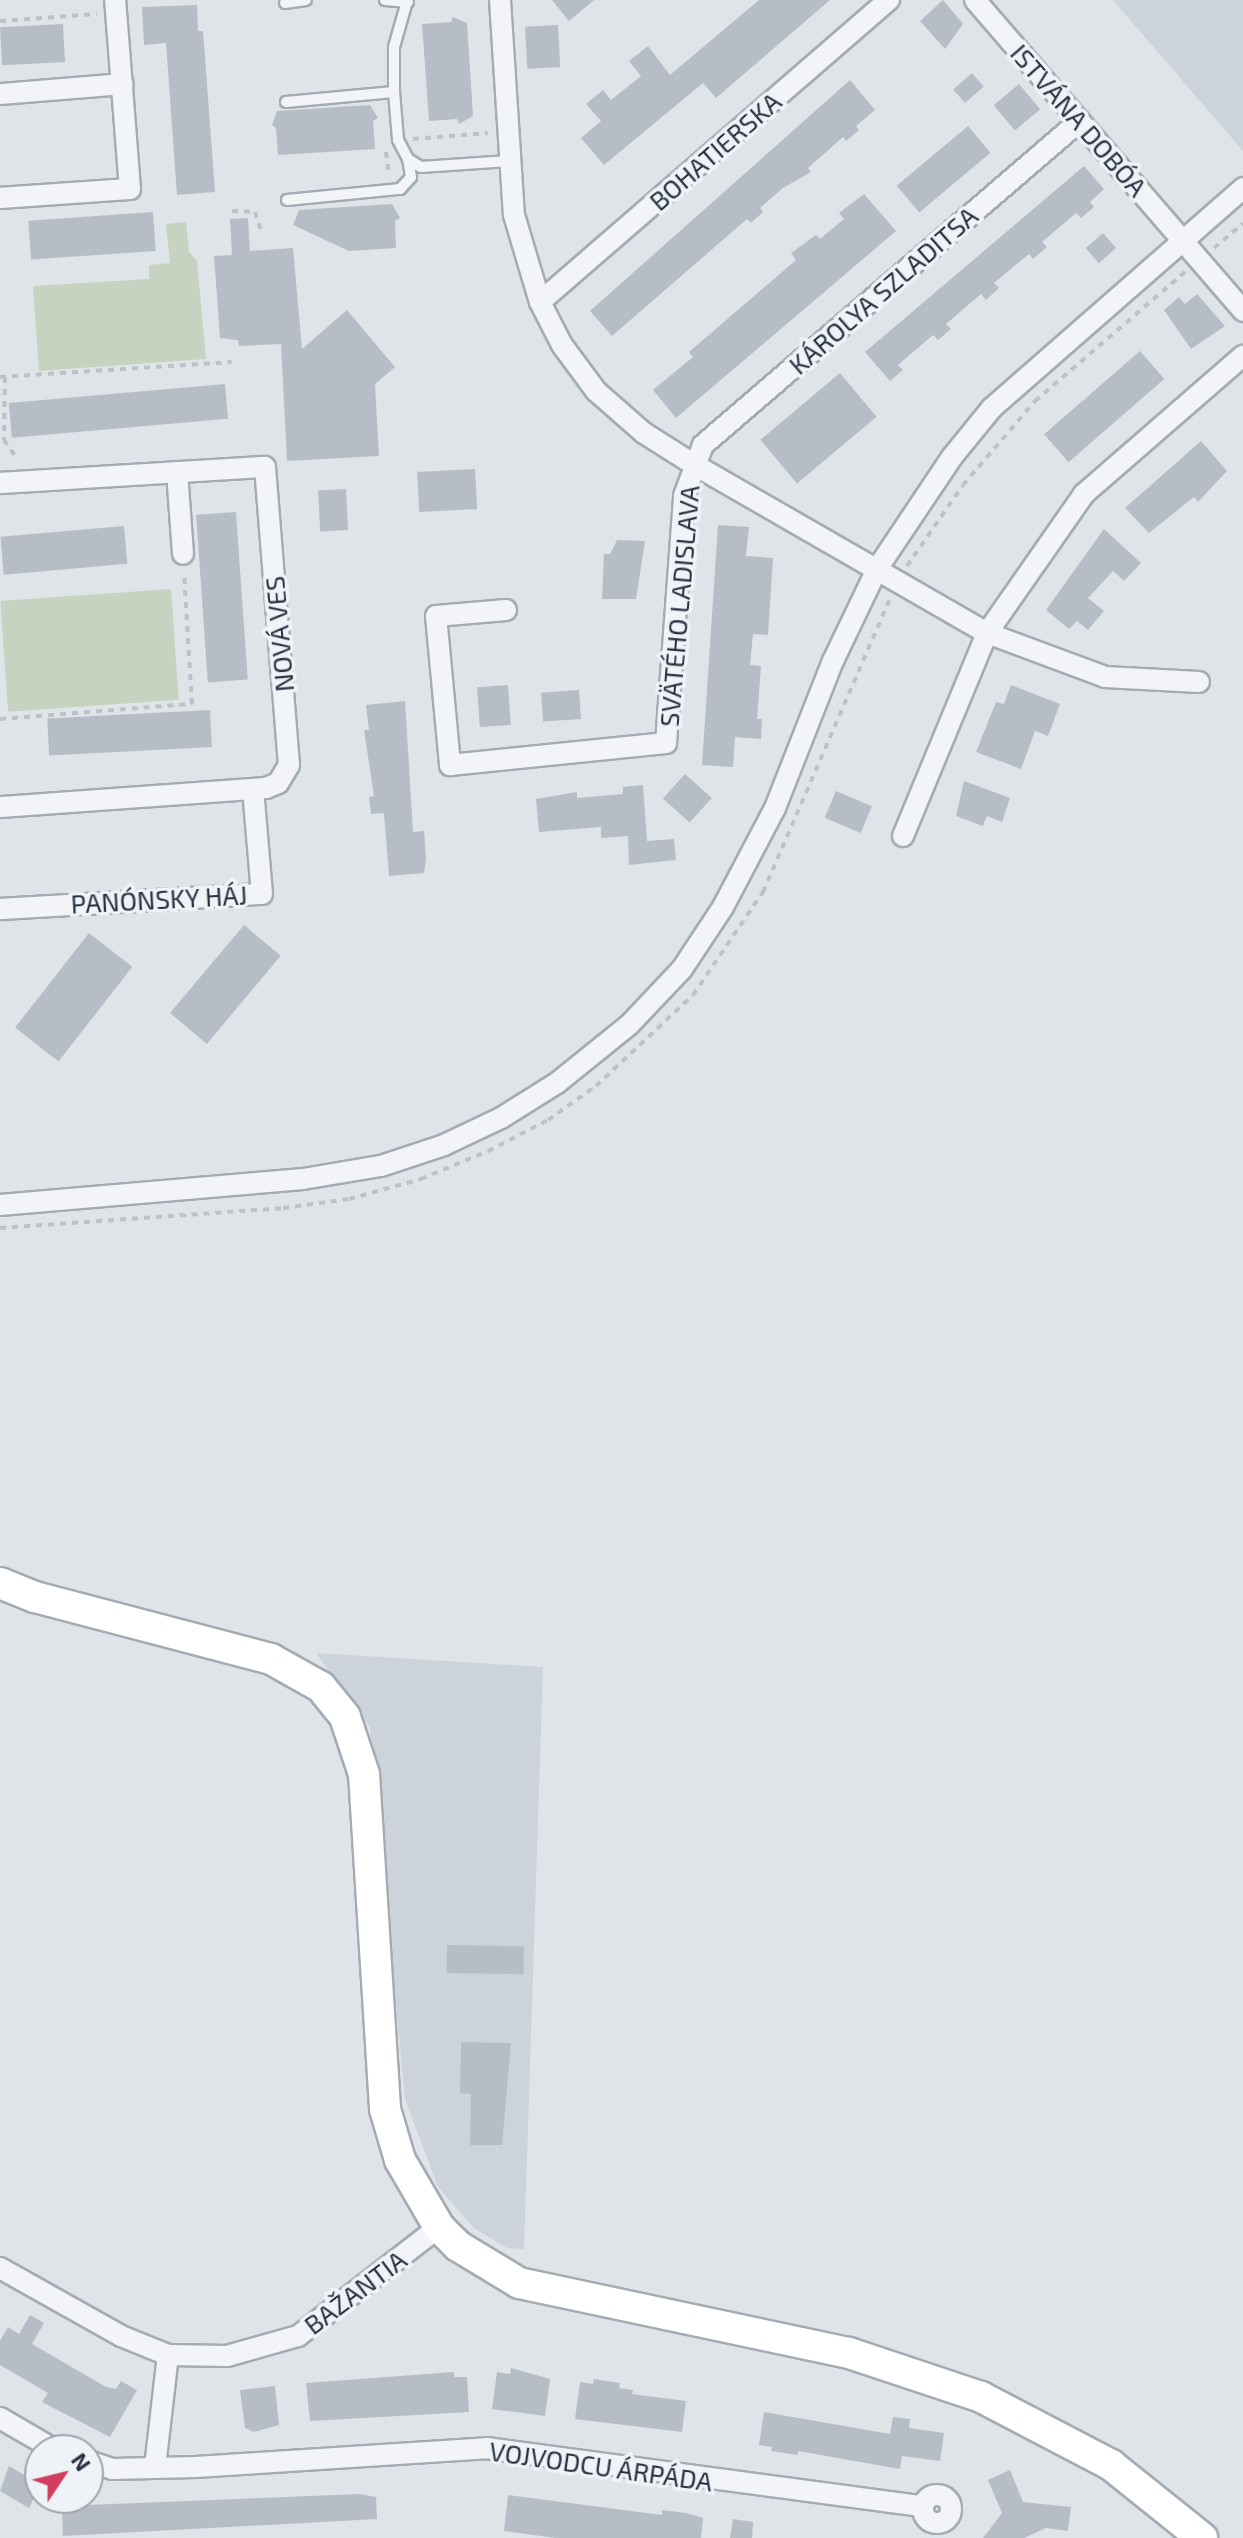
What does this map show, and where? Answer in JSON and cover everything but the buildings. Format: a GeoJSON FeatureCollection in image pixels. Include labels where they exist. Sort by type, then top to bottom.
{"type":"FeatureCollection","features":[{"type":"Feature","properties":{"kind":"street"},"geometry":{"type":"LineString","coordinates":[[500,0],[514,215],[540,302],[562,345],[596,391],[644,433],[693,464],[987,633],[1105,677],[1199,682]]}},
{"type":"Feature","properties":{"kind":"street","name":"BOHATIERSKA"},"geometry":{"type":"LineString","coordinates":[[540,302],[889,0]]}},
{"type":"Feature","properties":{"kind":"street","name":"ISTVÁNA DOBÓA"},"geometry":{"type":"LineString","coordinates":[[975,0],[1243,311]]}},
{"type":"Feature","properties":{"kind":"street"},"geometry":{"type":"LineString","coordinates":[[0,198],[130,189],[116,6]]}},
{"type":"Feature","properties":{"kind":"street"},"geometry":{"type":"LineString","coordinates":[[0,94],[123,84]]}},
{"type":"Feature","properties":{"kind":"street","name":"KÁROLYA SZLADITSA"},"geometry":{"type":"LineString","coordinates":[[693,464],[703,445],[1080,121]]}},
{"type":"Feature","properties":{"kind":"street"},"geometry":{"type":"LineString","coordinates":[[0,1205],[303,1179],[381,1166],[444,1145],[557,1083],[629,1025],[682,969],[723,907],[775,808],[833,661],[877,569],[944,468],[992,408],[1243,188]]}},
{"type":"Feature","properties":{"kind":"street"},"geometry":{"type":"LineString","coordinates":[[903,836],[987,633],[1084,494],[1243,356]]}},
{"type":"Feature","properties":{"kind":"street","name":"SVÄTÉHO LADISLAVA"},"geometry":{"type":"LineString","coordinates":[[506,610],[436,616],[450,765],[666,743],[684,496],[693,464]]}},
{"type":"Feature","properties":{"kind":"street","name":"NOVÁ VES"},"geometry":{"type":"LineString","coordinates":[[0,483],[265,467],[289,765],[278,783],[253,789],[0,807]]}},
{"type":"Feature","properties":{"kind":"street"},"geometry":{"type":"LineString","coordinates":[[177,472],[183,554]]}},
{"type":"Feature","properties":{"kind":"street","name":"PANÓNSKY HÁJ"},"geometry":{"type":"LineString","coordinates":[[0,909],[262,894],[253,789]]}},
{"type":"Feature","properties":{"kind":"street"},"geometry":{"type":"LineString","coordinates":[[0,1583],[35,1597],[271,1659],[321,1687],[345,1717],[364,1774],[385,2109],[400,2160],[439,2227],[458,2246],[519,2283],[849,2353],[981,2397],[1111,2465],[1202,2538]]}},
{"type":"Feature","properties":{"kind":"street","name":"BAŽANTIA"},"geometry":{"type":"LineString","coordinates":[[0,2268],[121,2336],[168,2355],[227,2356],[298,2336],[439,2227]]}},
{"type":"Feature","properties":{"kind":"street"},"geometry":{"type":"LineString","coordinates":[[155,2467],[168,2355]]}},
{"type":"Feature","properties":{"kind":"street"},"geometry":{"type":"LineString","coordinates":[[0,2418],[28,2434]]}},
{"type":"Feature","properties":{"kind":"street","name":"VOJVODCU ÁRPÁDA"},"geometry":{"type":"LineString","coordinates":[[104,2466],[112,2469],[155,2467],[486,2448],[923,2506]]}},
{"type":"Feature","properties":{"kind":"lane"},"geometry":{"type":"LineString","coordinates":[[285,3],[306,0]]}},
{"type":"Feature","properties":{"kind":"lane"},"geometry":{"type":"LineString","coordinates":[[287,200],[391,192],[411,177],[408,159],[398,140],[394,92],[394,47],[408,2],[385,0]]}},
{"type":"Feature","properties":{"kind":"lane"},"geometry":{"type":"LineString","coordinates":[[286,102],[394,92]]}},
{"type":"Feature","properties":{"kind":"lane"},"geometry":{"type":"LineString","coordinates":[[408,159],[421,167],[509,161]]}},
{"type":"Feature","properties":{"kind":"path"},"geometry":{"type":"LineString","coordinates":[[0,21],[116,6]]}},
{"type":"Feature","properties":{"kind":"path"},"geometry":{"type":"LineString","coordinates":[[383,142],[391,192]]}},
{"type":"Feature","properties":{"kind":"path"},"geometry":{"type":"LineString","coordinates":[[232,211],[255,212],[262,233]]}},
{"type":"Feature","properties":{"kind":"path"},"geometry":{"type":"LineString","coordinates":[[904,572],[963,485],[1035,401],[1243,224]]}},
{"type":"Feature","properties":{"kind":"path"},"geometry":{"type":"LineString","coordinates":[[15,456],[4,440],[3,377],[232,362]]}},
{"type":"Feature","properties":{"kind":"path"},"geometry":{"type":"LineString","coordinates":[[0,719],[192,704],[183,554]]}},
{"type":"Feature","properties":{"kind":"path"},"geometry":{"type":"LineString","coordinates":[[0,1228],[283,1208],[349,1199],[421,1179],[488,1151],[584,1094],[644,1047],[693,995],[756,903],[795,827],[892,594]]}},
{"type":"Feature","properties":{"kind":"shaded area"},"geometry":{"type":"Polygon","coordinates":[[[1113,0],[1243,0],[1243,151],[1113,0]]]}},
{"type":"Feature","properties":{"kind":"shaded area"},"geometry":{"type":"Polygon","coordinates":[[[316,1653],[543,1667],[524,2249],[507,2248],[475,2229],[438,2187],[405,2099],[370,1727],[316,1653]]]}},
{"type":"Feature","properties":{"kind":"green space"},"geometry":{"type":"Polygon","coordinates":[[[186,222],[189,252],[197,261],[206,359],[39,371],[33,286],[149,279],[149,265],[170,263],[166,224],[186,222]]]}},
{"type":"Feature","properties":{"kind":"green space"},"geometry":{"type":"Polygon","coordinates":[[[171,589],[179,700],[8,712],[0,601],[171,589]]]}}]}
